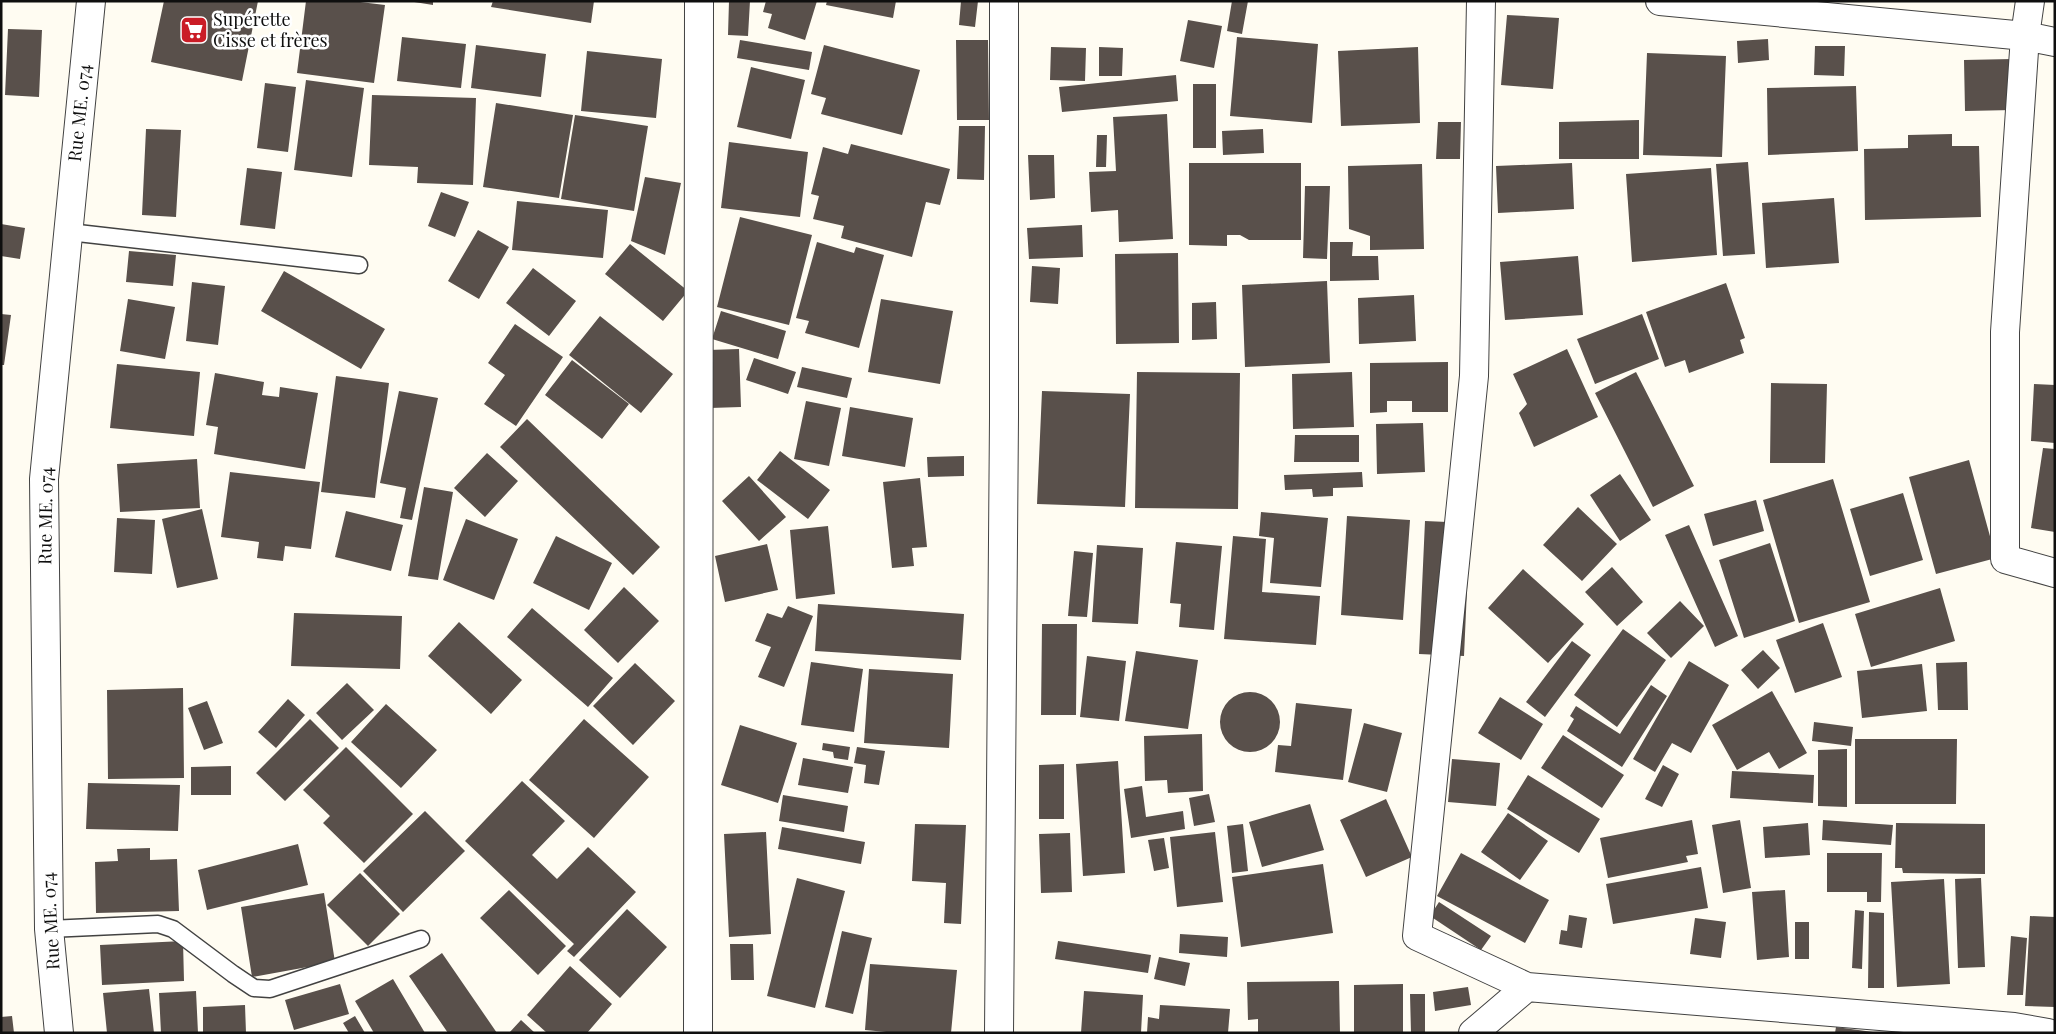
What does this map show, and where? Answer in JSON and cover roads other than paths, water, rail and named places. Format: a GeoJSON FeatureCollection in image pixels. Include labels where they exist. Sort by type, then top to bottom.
{"type":"FeatureCollection","features":[{"type":"Feature","properties":{"kind":"street","name":"Rue ME. 074"},"geometry":{"type":"LineString","coordinates":[[59,1033],[49,929],[44,479],[91,1]]}},
{"type":"Feature","properties":{"kind":"street"},"geometry":{"type":"LineString","coordinates":[[698,1033],[699,1]]}},
{"type":"Feature","properties":{"kind":"street"},"geometry":{"type":"LineString","coordinates":[[999,1033],[1004,427],[1004,1]]}},
{"type":"Feature","properties":{"kind":"street"},"geometry":{"type":"LineString","coordinates":[[1481,1],[1474,376],[1417,936],[1528,987],[2048,1033]]}},
{"type":"Feature","properties":{"kind":"street"},"geometry":{"type":"LineString","coordinates":[[1660,1],[2025,36],[2055,42]]}},
{"type":"Feature","properties":{"kind":"street"},"geometry":{"type":"LineString","coordinates":[[2030,1],[2025,36],[2005,332],[2005,559],[2055,573]]}},
{"type":"Feature","properties":{"kind":"street"},"geometry":{"type":"LineString","coordinates":[[1473,1033],[1528,987]]}},
{"type":"Feature","properties":{"kind":"lane"},"geometry":{"type":"LineString","coordinates":[[69,232],[359,265]]}},
{"type":"Feature","properties":{"kind":"lane"},"geometry":{"type":"LineString","coordinates":[[49,929],[158,924],[173,928],[254,988],[270,989],[421,939]]}},
{"type":"Feature","properties":{"kind":"place","name":"Supérette Cisse et frères"},"geometry":{"type":"Point","coordinates":[194,30]}}]}
